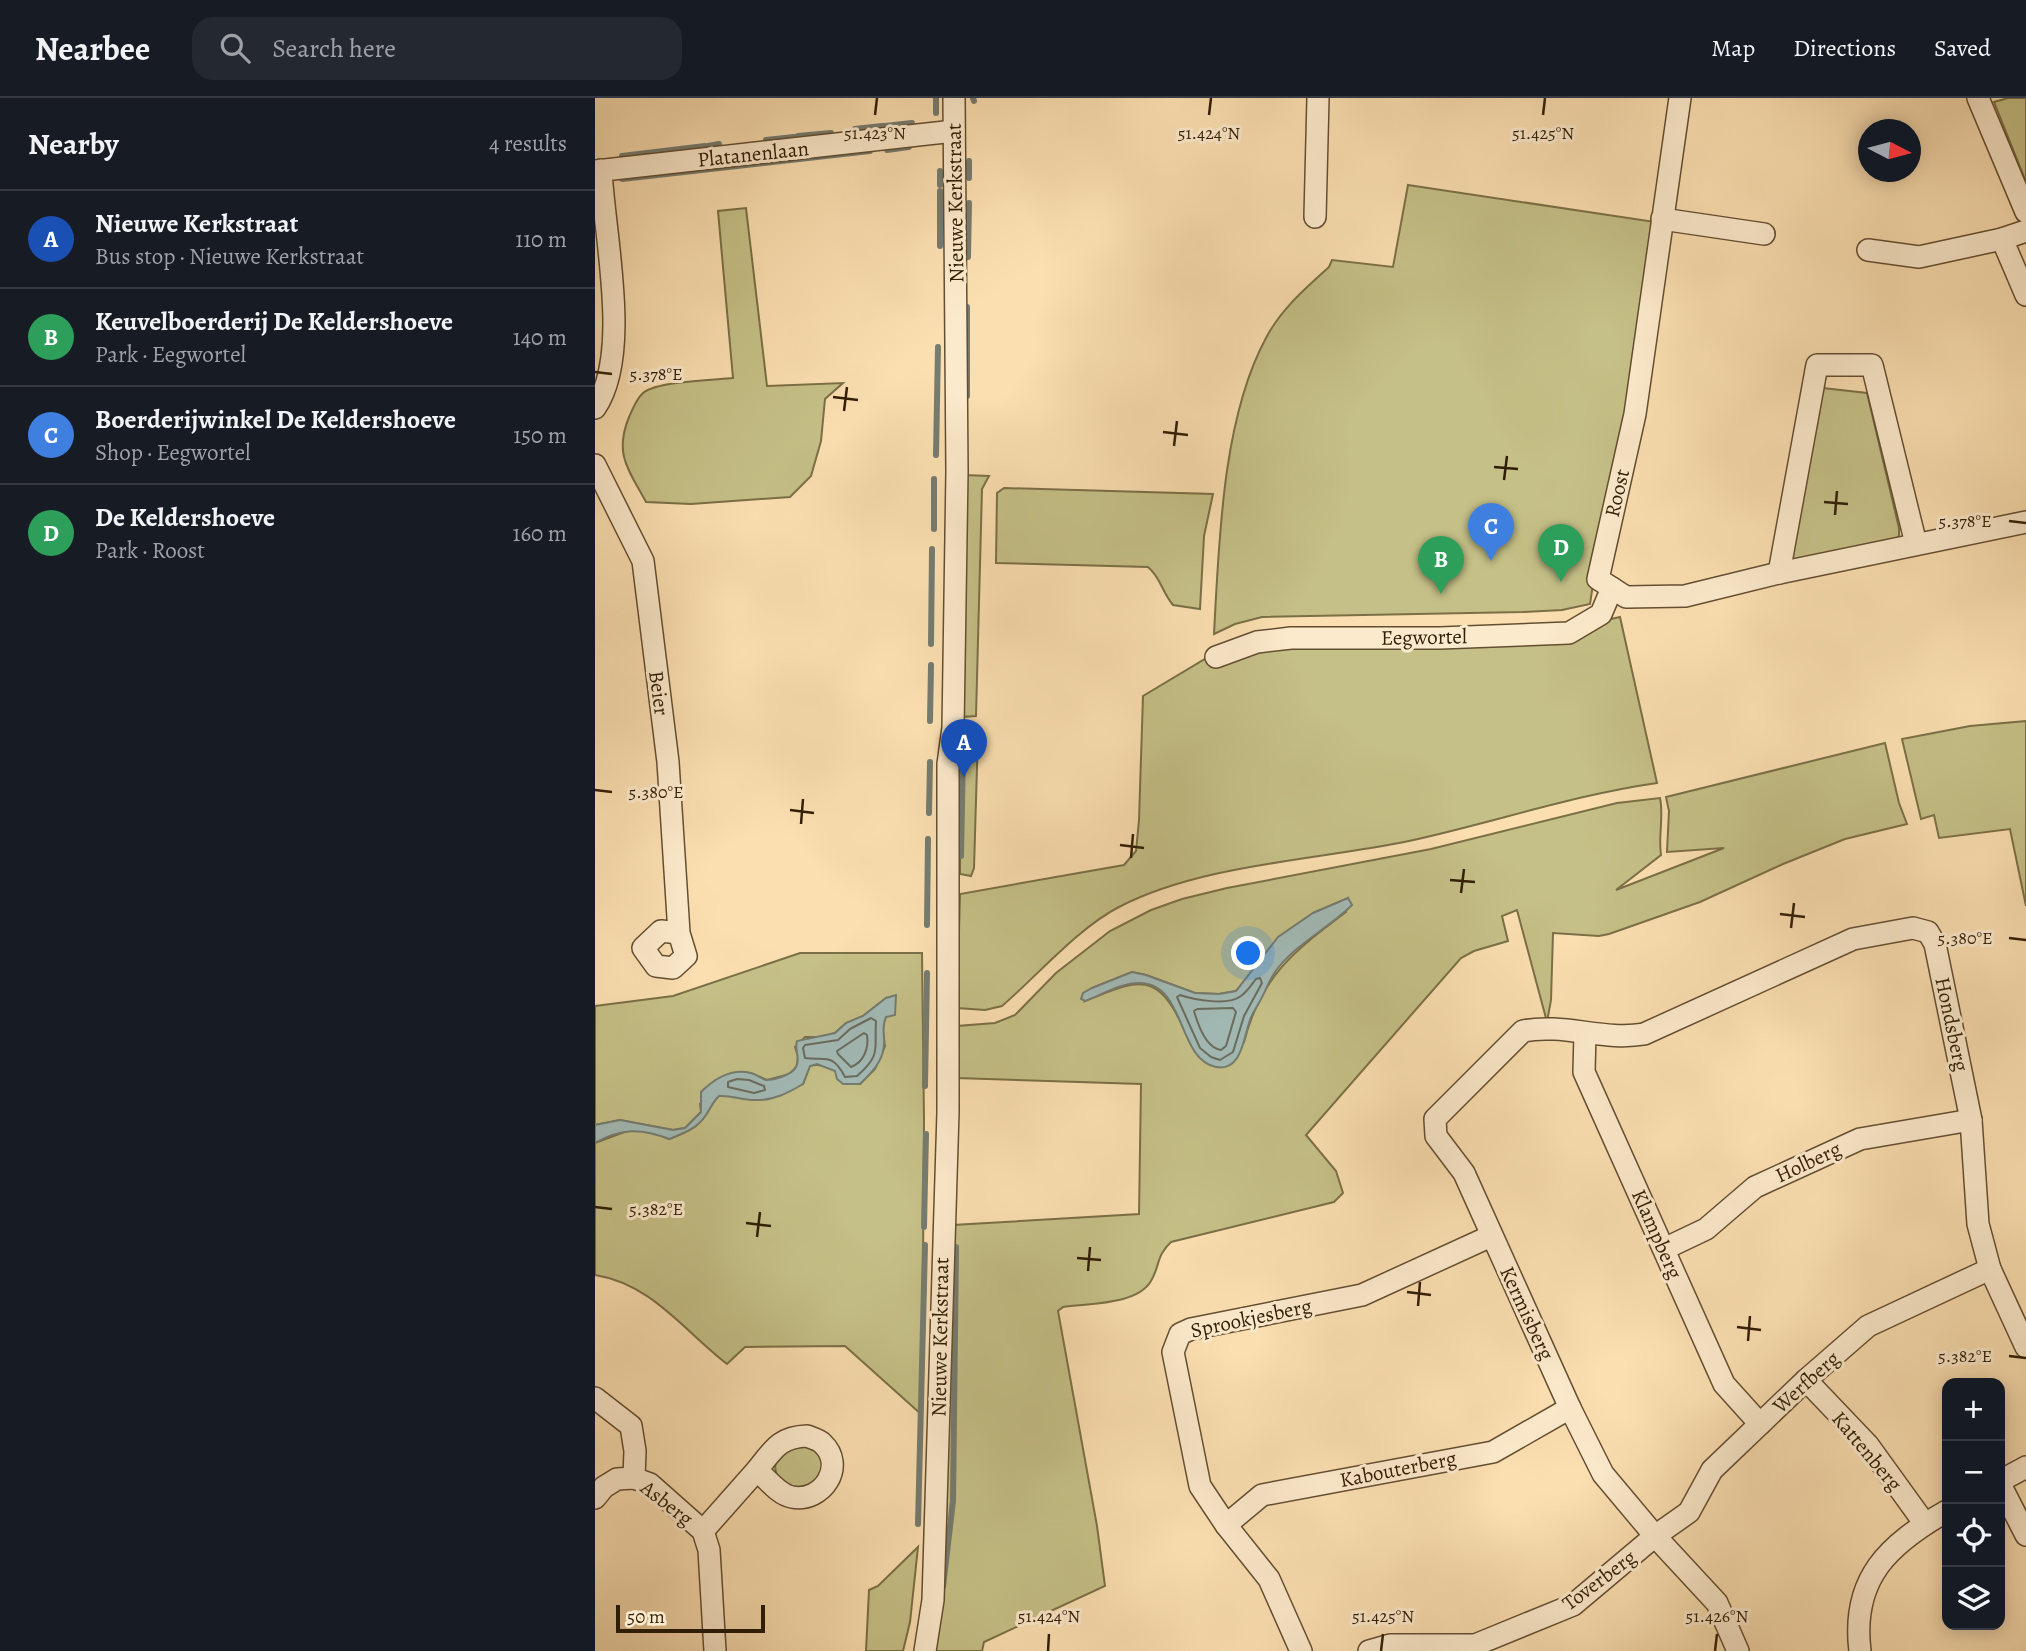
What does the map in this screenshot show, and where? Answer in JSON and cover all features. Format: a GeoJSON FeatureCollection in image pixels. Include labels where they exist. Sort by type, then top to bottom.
{"type":"FeatureCollection","features":[{"type":"Feature","properties":{"kind":"street","name":"Nieuwe Kerkstraat"},"geometry":{"type":"LineString","coordinates":[[925,1651],[933,1600],[948,1112],[948,764],[953,728],[957,471],[954,98]]}},
{"type":"Feature","properties":{"kind":"street"},"geometry":{"type":"LineString","coordinates":[[1315,217],[1318,98]]}},
{"type":"Feature","properties":{"kind":"street","name":"Roost"},"geometry":{"type":"LineString","coordinates":[[1612,589],[1598,579],[1635,414],[1680,98]]}},
{"type":"Feature","properties":{"kind":"street"},"geometry":{"type":"LineString","coordinates":[[1977,98],[2026,212]]}},
{"type":"Feature","properties":{"kind":"street","name":"Platanenlaan"},"geometry":{"type":"LineString","coordinates":[[598,171],[954,131]]}},
{"type":"Feature","properties":{"kind":"street"},"geometry":{"type":"LineString","coordinates":[[595,408],[604,395],[614,346],[598,171]]}},
{"type":"Feature","properties":{"kind":"street"},"geometry":{"type":"LineString","coordinates":[[1663,219],[1764,234]]}},
{"type":"Feature","properties":{"kind":"street"},"geometry":{"type":"LineString","coordinates":[[1868,250],[1919,257],[2026,231]]}},
{"type":"Feature","properties":{"kind":"street"},"geometry":{"type":"LineString","coordinates":[[2001,239],[2026,295]]}},
{"type":"Feature","properties":{"kind":"street"},"geometry":{"type":"LineString","coordinates":[[1779,573],[1817,365],[1873,365],[1916,544]]}},
{"type":"Feature","properties":{"kind":"street","name":"Beier"},"geometry":{"type":"LineString","coordinates":[[595,465],[643,562],[668,762],[679,933]]}},
{"type":"Feature","properties":{"kind":"street"},"geometry":{"type":"LineString","coordinates":[[1612,589],[1626,597],[1685,596],[1779,573],[2026,522]]}},
{"type":"Feature","properties":{"kind":"street","name":"Eegwortel"},"geometry":{"type":"LineString","coordinates":[[1216,657],[1257,642],[1291,638],[1440,638],[1569,633],[1601,614],[1612,589]]}},
{"type":"Feature","properties":{"kind":"street","name":"Hondsberg"},"geometry":{"type":"LineString","coordinates":[[1585,1033],[1627,1037],[1644,1034],[1853,939],[1913,928],[1928,932],[1935,944],[1971,1119],[1978,1224],[1990,1269],[2026,1347]]}},
{"type":"Feature","properties":{"kind":"street","name":"Kermisberg"},"geometry":{"type":"LineString","coordinates":[[1585,1033],[1539,1028],[1523,1031],[1435,1119],[1436,1136],[1464,1173],[1570,1408],[1603,1474],[1717,1603],[1738,1651]]}},
{"type":"Feature","properties":{"kind":"street","name":"Klampberg"},"geometry":{"type":"LineString","coordinates":[[1585,1033],[1584,1072],[1724,1384],[1760,1424]]}},
{"type":"Feature","properties":{"kind":"street","name":"Holberg"},"geometry":{"type":"LineString","coordinates":[[1664,1249],[1706,1229],[1755,1187],[1860,1139],[1971,1119]]}},
{"type":"Feature","properties":{"kind":"street","name":"Sprookjesberg"},"geometry":{"type":"LineString","coordinates":[[1301,1651],[1269,1579],[1226,1525],[1200,1486],[1173,1352],[1180,1334],[1191,1329],[1362,1295],[1492,1236]]}},
{"type":"Feature","properties":{"kind":"street","name":"Werfberg"},"geometry":{"type":"LineString","coordinates":[[1655,1536],[1689,1512],[1712,1470],[1806,1380],[1868,1326],[1990,1269]]}},
{"type":"Feature","properties":{"kind":"street","name":"Kattenberg"},"geometry":{"type":"LineString","coordinates":[[1806,1380],[1868,1445],[1925,1524]]}},
{"type":"Feature","properties":{"kind":"street"},"geometry":{"type":"LineString","coordinates":[[595,1398],[631,1426],[635,1451],[634,1478]]}},
{"type":"Feature","properties":{"kind":"street","name":"Kabouterberg"},"geometry":{"type":"LineString","coordinates":[[1226,1525],[1262,1495],[1493,1451],[1570,1408]]}},
{"type":"Feature","properties":{"kind":"street"},"geometry":{"type":"LineString","coordinates":[[2005,1480],[2026,1467]]}},
{"type":"Feature","properties":{"kind":"street","name":"Asberg"},"geometry":{"type":"LineString","coordinates":[[703,1531],[757,1470]]}},
{"type":"Feature","properties":{"kind":"street","name":"Asberg"},"geometry":{"type":"LineString","coordinates":[[595,1497],[617,1479],[634,1478],[650,1484],[703,1531],[709,1550],[715,1651]]}},
{"type":"Feature","properties":{"kind":"street"},"geometry":{"type":"LineString","coordinates":[[2005,1493],[2026,1535]]}},
{"type":"Feature","properties":{"kind":"street"},"geometry":{"type":"LineString","coordinates":[[1860,1651],[1858,1638],[1861,1608],[1874,1571],[1893,1546],[1942,1514]]}},
{"type":"Feature","properties":{"kind":"street","name":"Toverberg"},"geometry":{"type":"LineString","coordinates":[[1369,1651],[1390,1645],[1475,1646],[1505,1643],[1573,1605],[1655,1536]]}},
{"type":"Feature","properties":{"kind":"shaded area"},"geometry":{"type":"Polygon","coordinates":[[[2008,98],[2026,98],[2026,182],[1994,102],[2008,98]]]}},
{"type":"Feature","properties":{"kind":"shaded area"},"geometry":{"type":"Polygon","coordinates":[[[1408,185],[1655,222],[1629,418],[1596,565],[1590,604],[1562,610],[1523,612],[1262,617],[1235,624],[1214,634],[1225,482],[1240,406],[1251,370],[1279,318],[1329,267],[1332,260],[1393,267],[1408,185]]]}},
{"type":"Feature","properties":{"kind":"shaded area"},"geometry":{"type":"Polygon","coordinates":[[[746,208],[767,386],[843,383],[825,399],[821,441],[811,476],[790,497],[691,504],[646,502],[629,470],[623,451],[629,417],[639,398],[650,389],[700,380],[733,378],[718,211],[746,208]]]}},
{"type":"Feature","properties":{"kind":"shaded area"},"geometry":{"type":"Polygon","coordinates":[[[1823,388],[1867,393],[1899,536],[1891,544],[1800,564],[1791,560],[1823,388]]]}},
{"type":"Feature","properties":{"kind":"shaded area"},"geometry":{"type":"Polygon","coordinates":[[[963,475],[989,476],[982,489],[976,716],[962,717],[963,475]]]}},
{"type":"Feature","properties":{"kind":"shaded area"},"geometry":{"type":"Polygon","coordinates":[[[1004,488],[1213,494],[1204,536],[1200,609],[1173,605],[1148,567],[996,563],[997,493],[1004,488]]]}},
{"type":"Feature","properties":{"kind":"shaded area"},"geometry":{"type":"Polygon","coordinates":[[[1620,617],[1657,783],[1564,802],[1409,841],[1261,865],[1187,881],[1152,893],[1104,916],[1073,940],[1002,1006],[985,1010],[957,1008],[960,894],[1124,865],[1136,851],[1143,696],[1210,656],[1234,645],[1588,633],[1611,619],[1620,617]]]}},
{"type":"Feature","properties":{"kind":"shaded area"},"geometry":{"type":"Polygon","coordinates":[[[2026,721],[2026,906],[2010,829],[1939,838],[1934,815],[1921,819],[1902,739],[1970,726],[2026,721]]]}},
{"type":"Feature","properties":{"kind":"shaded area"},"geometry":{"type":"Polygon","coordinates":[[[978,733],[974,868],[971,876],[960,874],[961,734],[978,733]]]}},
{"type":"Feature","properties":{"kind":"shaded area"},"geometry":{"type":"Polygon","coordinates":[[[1885,743],[1899,803],[1907,824],[1845,839],[1700,902],[1609,934],[1599,936],[1553,933],[1551,1000],[1547,1022],[1517,910],[1502,916],[1508,941],[1474,951],[1461,958],[1306,1135],[1336,1171],[1343,1193],[1334,1202],[1171,1242],[1160,1257],[1151,1281],[1135,1295],[1111,1302],[1063,1307],[1058,1311],[1097,1526],[1105,1586],[984,1642],[982,1651],[932,1651],[945,1564],[953,1225],[1139,1214],[1141,1084],[956,1078],[957,1026],[995,1023],[1015,1015],[1056,973],[1110,931],[1151,910],[1227,888],[1431,849],[1617,803],[1660,798],[1661,855],[1616,890],[1724,848],[1667,852],[1669,811],[1666,797],[1885,743]],[[1348,898],[1313,913],[1236,991],[1219,994],[1195,993],[1132,972],[1092,988],[1085,1001],[1129,985],[1152,987],[1162,993],[1171,1005],[1192,1045],[1207,1063],[1244,1042],[1251,1019],[1270,982],[1295,953],[1346,912],[1348,898]]]}},
{"type":"Feature","properties":{"kind":"shaded area"},"geometry":{"type":"Polygon","coordinates":[[[800,953],[922,953],[922,1415],[845,1346],[745,1347],[727,1364],[650,1298],[615,1280],[595,1275],[595,1143],[627,1131],[649,1130],[669,1139],[699,1123],[719,1096],[754,1100],[803,1084],[810,1066],[829,1067],[860,1084],[875,1069],[885,1046],[882,1025],[886,1017],[886,998],[835,1033],[822,1037],[805,1037],[795,1047],[797,1066],[790,1074],[767,1080],[751,1073],[700,1104],[701,1112],[685,1128],[673,1130],[620,1120],[595,1125],[595,1006],[673,996],[800,953]]]}},
{"type":"Feature","properties":{"kind":"shaded area"},"geometry":{"type":"Polygon","coordinates":[[[815,1444],[828,1474],[801,1494],[782,1481],[775,1464],[783,1449],[815,1444]]]}},
{"type":"Feature","properties":{"kind":"shaded area"},"geometry":{"type":"Polygon","coordinates":[[[918,1547],[910,1622],[903,1651],[866,1651],[869,1590],[878,1586],[918,1547]]]}},
{"type":"Feature","properties":{"kind":"water"},"geometry":{"type":"Polygon","coordinates":[[[1348,898],[1352,905],[1292,953],[1275,972],[1251,1017],[1237,1059],[1225,1067],[1216,1067],[1203,1061],[1194,1051],[1174,1008],[1156,987],[1134,983],[1085,1001],[1081,999],[1083,993],[1092,988],[1132,972],[1195,993],[1219,994],[1236,991],[1278,937],[1313,913],[1348,898]]]}},
{"type":"Feature","properties":{"kind":"water"},"geometry":{"type":"Polygon","coordinates":[[[896,995],[895,1015],[886,1017],[883,1028],[884,1045],[881,1057],[876,1067],[860,1084],[843,1084],[837,1079],[835,1071],[817,1064],[810,1066],[803,1084],[774,1098],[754,1100],[719,1096],[699,1124],[669,1139],[632,1131],[614,1134],[595,1143],[595,1125],[620,1120],[673,1130],[685,1128],[701,1112],[701,1092],[718,1079],[737,1072],[751,1073],[766,1080],[787,1075],[797,1064],[797,1041],[835,1033],[886,998],[896,995]]]}},
{"type":"Feature","properties":{"kind":"waterway"},"geometry":{"type":"LineString","coordinates":[[936,98],[936,113]]}},
{"type":"Feature","properties":{"kind":"waterway"},"geometry":{"type":"LineString","coordinates":[[885,126],[912,123]]}},
{"type":"Feature","properties":{"kind":"waterway"},"geometry":{"type":"LineString","coordinates":[[855,129],[882,126]]}},
{"type":"Feature","properties":{"kind":"waterway"},"geometry":{"type":"LineString","coordinates":[[798,136],[831,133]]}},
{"type":"Feature","properties":{"kind":"waterway"},"geometry":{"type":"LineString","coordinates":[[766,140],[794,137]]}},
{"type":"Feature","properties":{"kind":"waterway"},"geometry":{"type":"LineString","coordinates":[[708,146],[719,144]]}},
{"type":"Feature","properties":{"kind":"waterway"},"geometry":{"type":"LineString","coordinates":[[622,156],[705,146]]}},
{"type":"Feature","properties":{"kind":"waterway"},"geometry":{"type":"LineString","coordinates":[[887,150],[909,147]]}},
{"type":"Feature","properties":{"kind":"waterway"},"geometry":{"type":"LineString","coordinates":[[622,179],[870,151]]}},
{"type":"Feature","properties":{"kind":"waterway"},"geometry":{"type":"LineString","coordinates":[[969,161],[969,178]]}},
{"type":"Feature","properties":{"kind":"waterway"},"geometry":{"type":"LineString","coordinates":[[940,171],[940,185]]}},
{"type":"Feature","properties":{"kind":"waterway"},"geometry":{"type":"LineString","coordinates":[[940,191],[940,246]]}},
{"type":"Feature","properties":{"kind":"waterway"},"geometry":{"type":"LineString","coordinates":[[968,257],[969,203]]}},
{"type":"Feature","properties":{"kind":"waterway"},"geometry":{"type":"LineString","coordinates":[[967,307],[967,396]]}},
{"type":"Feature","properties":{"kind":"waterway"},"geometry":{"type":"LineString","coordinates":[[936,455],[938,347]]}},
{"type":"Feature","properties":{"kind":"waterway"},"geometry":{"type":"LineString","coordinates":[[934,479],[934,529]]}},
{"type":"Feature","properties":{"kind":"waterway"},"geometry":{"type":"LineString","coordinates":[[931,644],[932,549]]}},
{"type":"Feature","properties":{"kind":"waterway"},"geometry":{"type":"LineString","coordinates":[[930,721],[931,665]]}},
{"type":"Feature","properties":{"kind":"waterway"},"geometry":{"type":"LineString","coordinates":[[961,856],[963,755]]}},
{"type":"Feature","properties":{"kind":"waterway"},"geometry":{"type":"LineString","coordinates":[[929,813],[930,762]]}},
{"type":"Feature","properties":{"kind":"waterway"},"geometry":{"type":"LineString","coordinates":[[927,925],[928,839]]}},
{"type":"Feature","properties":{"kind":"waterway"},"geometry":{"type":"LineString","coordinates":[[925,1086],[927,973]]}},
{"type":"Feature","properties":{"kind":"waterway"},"geometry":{"type":"LineString","coordinates":[[924,1227],[926,1134]]}},
{"type":"Feature","properties":{"kind":"waterway"},"geometry":{"type":"LineString","coordinates":[[918,1524],[925,1245]]}},
{"type":"Feature","properties":{"kind":"waterway"},"geometry":{"type":"LineString","coordinates":[[943,1587],[953,1501],[956,1247]]}},
{"type":"Feature","properties":{"kind":"place","name":"Boerderijwinkel De Keldershoeve"},"geometry":{"type":"Point","coordinates":[1491,561]}},
{"type":"Feature","properties":{"kind":"place","name":"De Keldershoeve"},"geometry":{"type":"Point","coordinates":[1561,582]}},
{"type":"Feature","properties":{"kind":"place","name":"Keuvelboerderij De Keldershoeve"},"geometry":{"type":"Point","coordinates":[1441,594]}},
{"type":"Feature","properties":{"kind":"place","name":"Nieuwe Kerkstraat"},"geometry":{"type":"Point","coordinates":[964,777]}}]}
